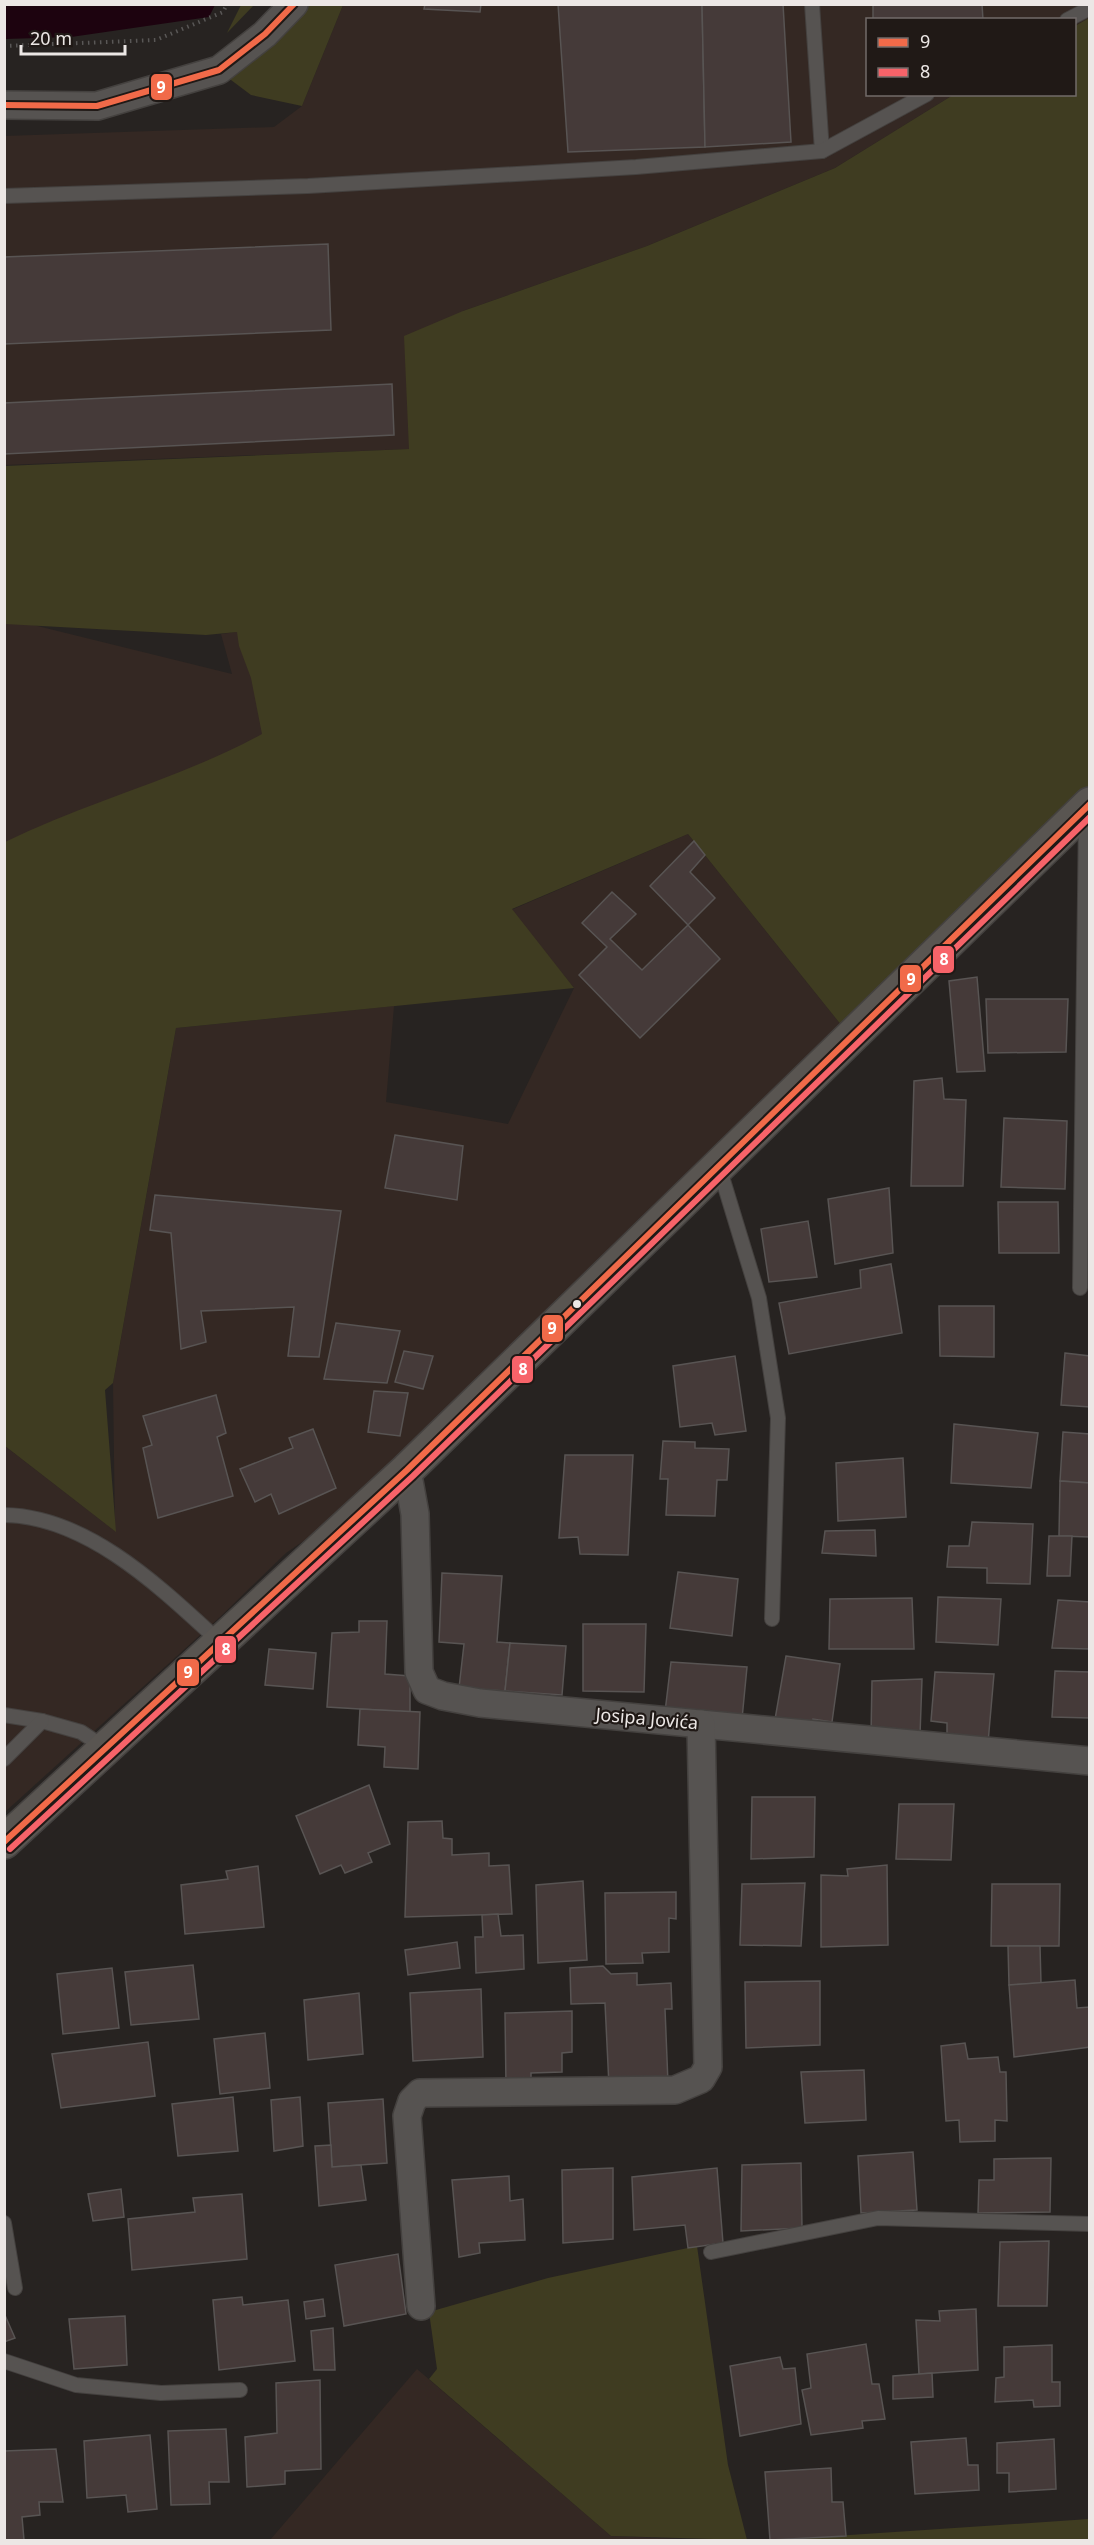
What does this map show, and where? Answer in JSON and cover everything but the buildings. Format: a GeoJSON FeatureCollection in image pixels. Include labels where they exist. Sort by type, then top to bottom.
{"type":"FeatureCollection","features":[{"type":"Feature","properties":{"kind":"main road"},"geometry":{"type":"LineString","coordinates":[[4,1842],[407,1470],[1088,805]]}},
{"type":"Feature","properties":{"kind":"street"},"geometry":{"type":"LineString","coordinates":[[4,105],[97,106],[219,70],[265,34],[294,4]]}},
{"type":"Feature","properties":{"kind":"street","name":"Josipa Jovića"},"geometry":{"type":"LineString","coordinates":[[407,1470],[415,1514],[419,1672],[427,1690],[443,1696],[480,1703],[1089,1761]]}},
{"type":"Feature","properties":{"kind":"street"},"geometry":{"type":"LineString","coordinates":[[421,2306],[407,2116],[412,2101],[420,2093],[675,2090],[701,2079],[708,2067],[701,1724]]}},
{"type":"Feature","properties":{"kind":"lane"},"geometry":{"type":"LineString","coordinates":[[812,4],[822,151]]}},
{"type":"Feature","properties":{"kind":"lane"},"geometry":{"type":"LineString","coordinates":[[1071,18],[1089,8]]}},
{"type":"Feature","properties":{"kind":"lane"},"geometry":{"type":"LineString","coordinates":[[4,196],[320,186],[636,167],[822,151],[923,96]]}},
{"type":"Feature","properties":{"kind":"lane"},"geometry":{"type":"LineString","coordinates":[[1080,1288],[1088,805]]}},
{"type":"Feature","properties":{"kind":"lane"},"geometry":{"type":"LineString","coordinates":[[718,1165],[759,1298],[778,1418],[772,1619]]}},
{"type":"Feature","properties":{"kind":"lane"},"geometry":{"type":"LineString","coordinates":[[4,1515],[63,1525],[122,1559],[174,1600],[220,1643]]}},
{"type":"Feature","properties":{"kind":"lane"},"geometry":{"type":"LineString","coordinates":[[4,1714],[42,1720],[81,1732],[106,1749]]}},
{"type":"Feature","properties":{"kind":"lane"},"geometry":{"type":"LineString","coordinates":[[4,1760],[42,1720]]}},
{"type":"Feature","properties":{"kind":"lane"},"geometry":{"type":"LineString","coordinates":[[711,2252],[878,2218],[1089,2224]]}},
{"type":"Feature","properties":{"kind":"lane"},"geometry":{"type":"LineString","coordinates":[[4,2223],[15,2288]]}},
{"type":"Feature","properties":{"kind":"lane"},"geometry":{"type":"LineString","coordinates":[[4,2361],[39,2375],[76,2385],[160,2393],[240,2390]]}},
{"type":"Feature","properties":{"kind":"path"},"geometry":{"type":"LineString","coordinates":[[4,46],[156,40],[224,12],[227,4]]}},
{"type":"Feature","properties":{"kind":"shaded area"},"geometry":{"type":"Polygon","coordinates":[[[4,5],[215,5],[209,17],[71,37],[5,39],[4,5]]]}},
{"type":"Feature","properties":{"kind":"shaded area"},"geometry":{"type":"Polygon","coordinates":[[[241,5],[254,5],[227,33],[241,5]]]}},
{"type":"Feature","properties":{"kind":"shaded area"},"geometry":{"type":"Polygon","coordinates":[[[294,5],[343,5],[302,106],[251,95],[219,71],[294,5]]]}},
{"type":"Feature","properties":{"kind":"shaded area"},"geometry":{"type":"Polygon","coordinates":[[[343,5],[1089,5],[1089,18],[1076,25],[1076,18],[866,18],[866,96],[951,96],[835,168],[647,246],[463,311],[410,449],[5,465],[4,136],[274,127],[302,106],[343,5]]]}},
{"type":"Feature","properties":{"kind":"shaded area"},"geometry":{"type":"Polygon","coordinates":[[[1089,18],[1089,804],[850,1036],[688,834],[512,909],[574,988],[176,1028],[113,1383],[105,1390],[116,1532],[5,1446],[5,842],[69,814],[199,764],[262,734],[251,678],[239,646],[237,632],[206,635],[5,624],[4,466],[409,449],[404,336],[463,311],[647,246],[835,168],[951,96],[1076,96],[1076,25],[1089,18]]]}},
{"type":"Feature","properties":{"kind":"shaded area"},"geometry":{"type":"Polygon","coordinates":[[[581,548],[5,903],[5,618],[232,674],[221,634],[387,611],[581,548]]]}},
{"type":"Feature","properties":{"kind":"shaded area"},"geometry":{"type":"Polygon","coordinates":[[[688,834],[850,1036],[407,1470],[286,1553],[220,1617],[5,1812],[5,1446],[115,1531],[113,1383],[176,1028],[394,1006],[386,1102],[508,1124],[574,988],[511,910],[688,834]]]}},
{"type":"Feature","properties":{"kind":"shaded area"},"geometry":{"type":"Polygon","coordinates":[[[697,2246],[728,2465],[747,2540],[611,2536],[429,2379],[437,2369],[429,2312],[548,2278],[697,2246]]]}},
{"type":"Feature","properties":{"kind":"shaded area"},"geometry":{"type":"Polygon","coordinates":[[[417,2369],[611,2536],[705,2540],[270,2540],[417,2369]]]}},
{"type":"Feature","properties":{"kind":"shaded area"},"geometry":{"type":"Polygon","coordinates":[[[1089,2519],[1089,2540],[775,2540],[1089,2519]]]}},
{"type":"Feature","properties":{"kind":"transit line","name":"9"},"geometry":{"type":"LineString","coordinates":[[4,105],[97,106],[219,70],[265,34],[294,4]]}},
{"type":"Feature","properties":{"kind":"transit line","name":"9"},"geometry":{"type":"LineString","coordinates":[[4,1842],[407,1470],[1090,804]]}},
{"type":"Feature","properties":{"kind":"transit line","name":"8"},"geometry":{"type":"LineString","coordinates":[[10,1849],[413,1476],[1090,817]]}}]}
